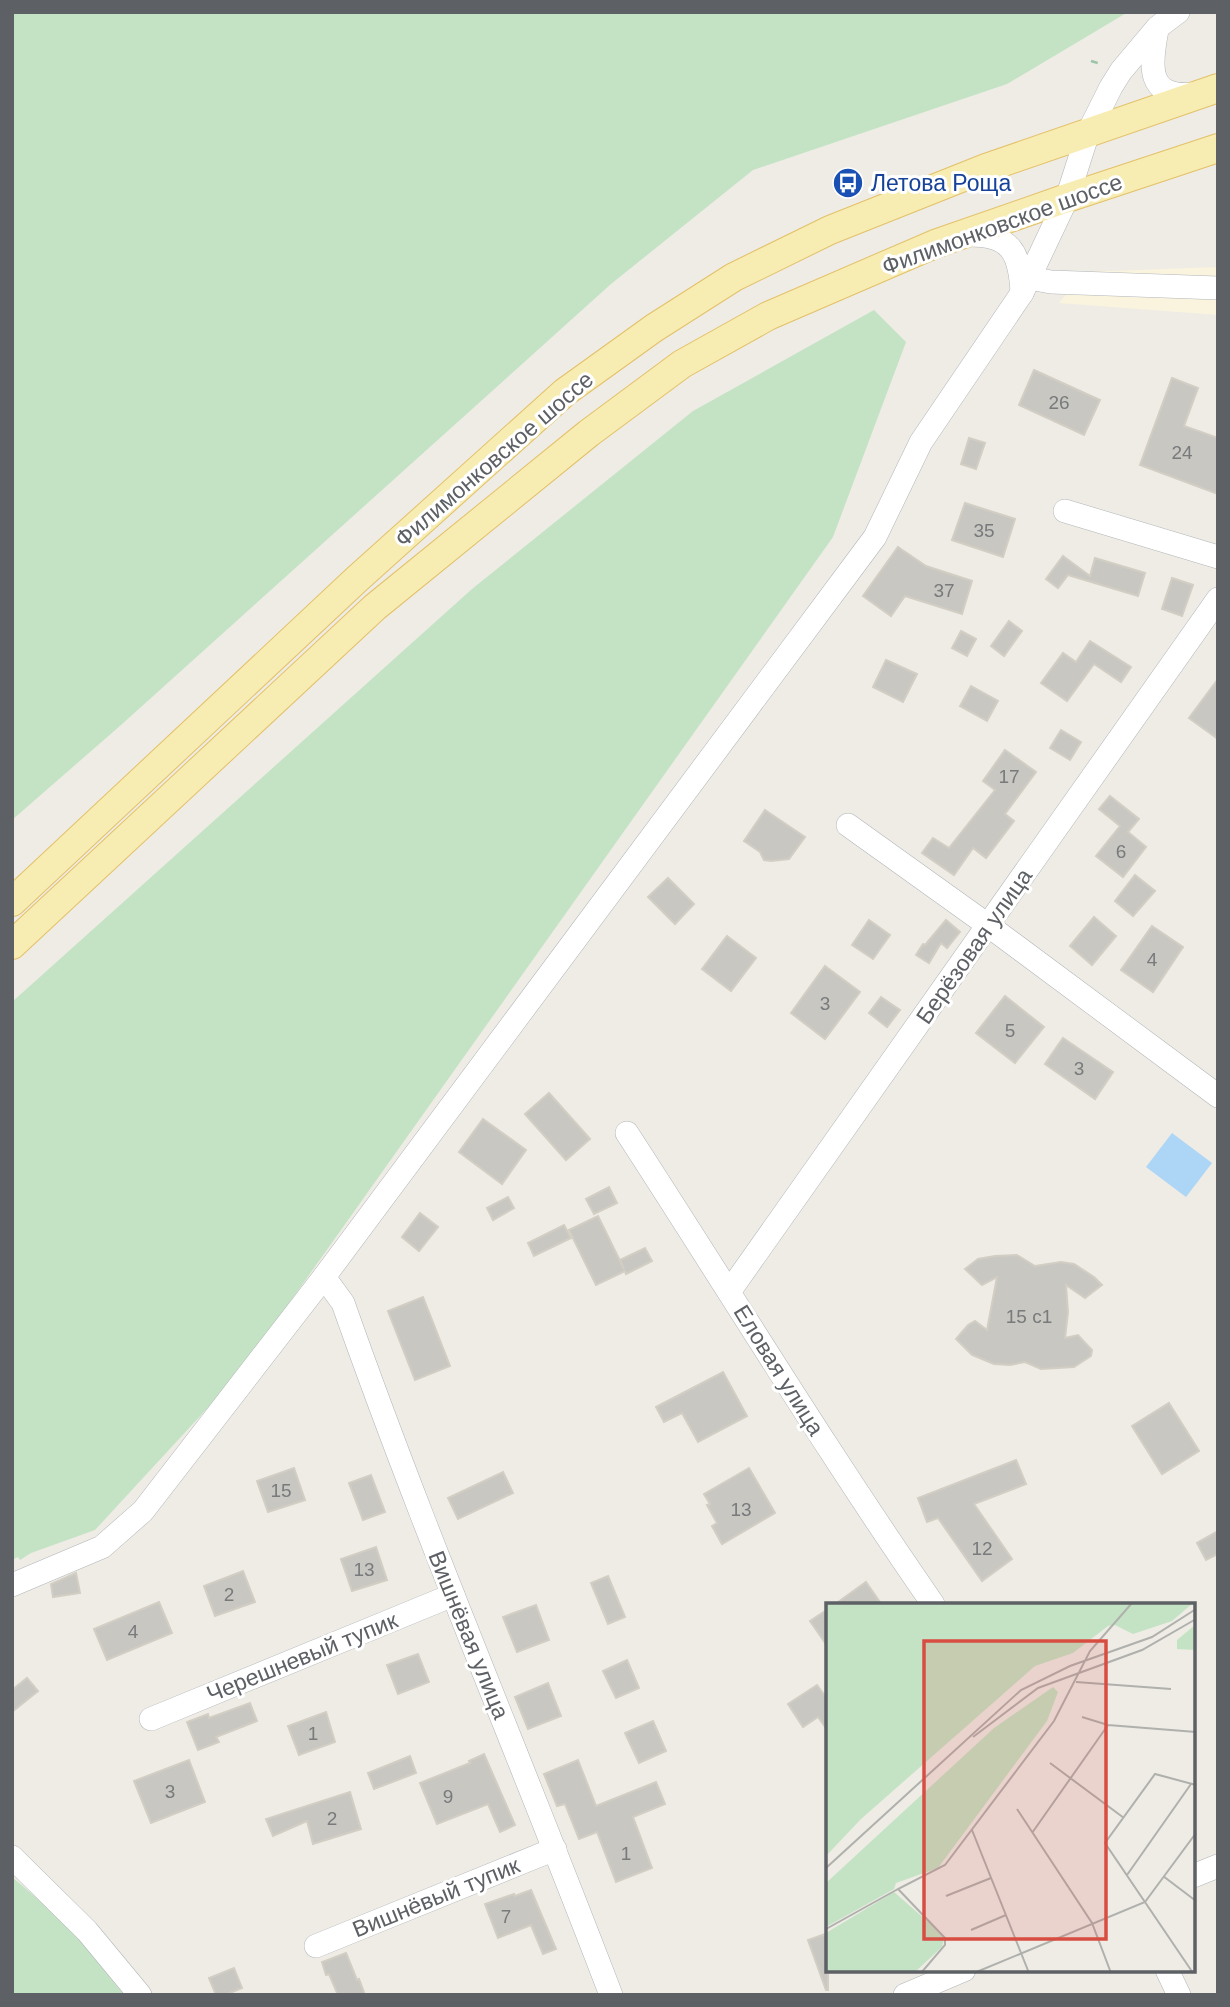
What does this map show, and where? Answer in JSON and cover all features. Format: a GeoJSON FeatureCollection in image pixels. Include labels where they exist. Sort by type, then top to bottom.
{"type":"FeatureCollection","features":[{"type":"Feature","properties":{"kind":"main road","name":"Филимонковское шоссе"},"geometry":{"type":"LineString","coordinates":[[12,902],[357,579],[565,392],[653,328],[734,277],[830,230],[986,168],[1211,90]]}},
{"type":"Feature","properties":{"kind":"main road","name":"Филимонковское шоссе"},"geometry":{"type":"LineString","coordinates":[[12,945],[375,607],[589,433],[682,364],[768,316],[935,244],[1218,148]]}},
{"type":"Feature","properties":{"kind":"street"},"geometry":{"type":"LineString","coordinates":[[12,1586],[102,1547],[143,1511],[324,1277],[876,537],[921,442],[1026,286],[1067,198],[1088,133],[1121,71],[1158,27],[1178,12]]}},
{"type":"Feature","properties":{"kind":"street"},"geometry":{"type":"LineString","coordinates":[[1158,27],[1152,64],[1158,83],[1167,92],[1183,95],[1211,90]]}},
{"type":"Feature","properties":{"kind":"street"},"geometry":{"type":"LineString","coordinates":[[960,235],[998,238],[1017,258],[1026,286]]}},
{"type":"Feature","properties":{"kind":"street"},"geometry":{"type":"LineString","coordinates":[[1026,286],[1051,282],[1218,288]]}},
{"type":"Feature","properties":{"kind":"street"},"geometry":{"type":"LineString","coordinates":[[1065,511],[1218,557]]}},
{"type":"Feature","properties":{"kind":"street","name":"Берёзовая улица"},"geometry":{"type":"LineString","coordinates":[[729,1292],[1218,599]]}},
{"type":"Feature","properties":{"kind":"street"},"geometry":{"type":"LineString","coordinates":[[848,825],[1218,1096]]}},
{"type":"Feature","properties":{"kind":"street","name":"Еловая улица"},"geometry":{"type":"LineString","coordinates":[[626,1133],[862,1502],[932,1603]]}},
{"type":"Feature","properties":{"kind":"street","name":"Вишнёвая улица"},"geometry":{"type":"LineString","coordinates":[[324,1277],[343,1303],[453,1595],[611,1995]]}},
{"type":"Feature","properties":{"kind":"street","name":"Черешневый тупик"},"geometry":{"type":"LineString","coordinates":[[151,1719],[453,1595]]}},
{"type":"Feature","properties":{"kind":"street","name":"Вишнёвый тупик"},"geometry":{"type":"LineString","coordinates":[[316,1946],[555,1849]]}},
{"type":"Feature","properties":{"kind":"street"},"geometry":{"type":"LineString","coordinates":[[12,1857],[87,1931],[141,1995]]}},
{"type":"Feature","properties":{"kind":"street"},"geometry":{"type":"LineString","coordinates":[[1195,1875],[1218,1866]]}},
{"type":"Feature","properties":{"kind":"street"},"geometry":{"type":"LineString","coordinates":[[905,1995],[959,1972]]}},
{"type":"Feature","properties":{"kind":"street"},"geometry":{"type":"LineString","coordinates":[[1168,1972],[1179,1995]]}},
{"type":"Feature","properties":{"kind":"shaded area"},"geometry":{"type":"Polygon","coordinates":[[[1218,267],[1218,315],[1059,303],[1084,272],[1218,267]]]}},
{"type":"Feature","properties":{"kind":"green space"},"geometry":{"type":"Polygon","coordinates":[[[12,12],[1128,12],[1007,84],[753,170],[611,284],[12,820],[12,12]]]}},
{"type":"Feature","properties":{"kind":"green space"},"geometry":{"type":"Polygon","coordinates":[[[874,310],[906,342],[833,537],[238,1375],[95,1530],[31,1553],[20,1560],[18,1557],[12,1560],[12,1002],[472,589],[693,411],[874,310]]]}},
{"type":"Feature","properties":{"kind":"green space"},"geometry":{"type":"Polygon","coordinates":[[[12,1877],[67,1924],[124,1995],[12,1995],[12,1877]]]}},
{"type":"Feature","properties":{"kind":"water"},"geometry":{"type":"Polygon","coordinates":[[[1172,1133],[1212,1163],[1186,1197],[1146,1167],[1172,1133]]]}},
{"type":"Feature","properties":{"kind":"building"},"geometry":{"type":"Polygon","coordinates":[[[1034,370],[1100,400],[1084,435],[1019,405],[1034,370]]]}},
{"type":"Feature","properties":{"kind":"building"},"geometry":{"type":"Polygon","coordinates":[[[1172,378],[1198,388],[1184,426],[1218,438],[1218,494],[1140,465],[1172,378]]]}},
{"type":"Feature","properties":{"kind":"building"},"geometry":{"type":"Polygon","coordinates":[[[969,438],[985,443],[976,469],[961,464],[969,438]]]}},
{"type":"Feature","properties":{"kind":"building"},"geometry":{"type":"Polygon","coordinates":[[[965,503],[1015,519],[1003,557],[952,540],[965,503]]]}},
{"type":"Feature","properties":{"kind":"building"},"geometry":{"type":"Polygon","coordinates":[[[898,547],[926,566],[972,581],[962,614],[905,596],[891,616],[863,596],[898,547]]]}},
{"type":"Feature","properties":{"kind":"building"},"geometry":{"type":"Polygon","coordinates":[[[1063,556],[1090,576],[1095,558],[1145,573],[1138,596],[1068,575],[1058,588],[1046,579],[1063,556]]]}},
{"type":"Feature","properties":{"kind":"building"},"geometry":{"type":"Polygon","coordinates":[[[1172,578],[1193,585],[1182,616],[1162,609],[1172,578]]]}},
{"type":"Feature","properties":{"kind":"building"},"geometry":{"type":"Polygon","coordinates":[[[1009,621],[1022,631],[1004,656],[991,646],[1009,621]]]}},
{"type":"Feature","properties":{"kind":"building"},"geometry":{"type":"Polygon","coordinates":[[[961,631],[976,639],[967,656],[952,648],[961,631]]]}},
{"type":"Feature","properties":{"kind":"building"},"geometry":{"type":"Polygon","coordinates":[[[1090,641],[1131,667],[1121,682],[1094,664],[1067,701],[1041,683],[1063,653],[1076,662],[1090,641]]]}},
{"type":"Feature","properties":{"kind":"building"},"geometry":{"type":"Polygon","coordinates":[[[886,660],[917,674],[903,702],[873,687],[886,660]]]}},
{"type":"Feature","properties":{"kind":"building"},"geometry":{"type":"Polygon","coordinates":[[[1218,679],[1218,739],[1189,718],[1218,679]]]}},
{"type":"Feature","properties":{"kind":"building"},"geometry":{"type":"Polygon","coordinates":[[[971,686],[998,701],[987,721],[960,706],[971,686]]]}},
{"type":"Feature","properties":{"kind":"building"},"geometry":{"type":"Polygon","coordinates":[[[1061,730],[1081,742],[1070,760],[1050,748],[1061,730]]]}},
{"type":"Feature","properties":{"kind":"building"},"geometry":{"type":"Polygon","coordinates":[[[1005,750],[1036,772],[1005,814],[1014,821],[986,858],[973,848],[954,875],[922,853],[933,838],[949,848],[995,790],[983,781],[1005,750]]]}},
{"type":"Feature","properties":{"kind":"building"},"geometry":{"type":"Polygon","coordinates":[[[1110,796],[1139,819],[1128,832],[1146,847],[1123,877],[1096,856],[1120,826],[1099,809],[1110,796]]]}},
{"type":"Feature","properties":{"kind":"building"},"geometry":{"type":"Polygon","coordinates":[[[765,810],[805,837],[789,859],[764,860],[760,852],[744,841],[765,810]]]}},
{"type":"Feature","properties":{"kind":"building"},"geometry":{"type":"Polygon","coordinates":[[[1135,875],[1155,891],[1133,916],[1115,901],[1135,875]]]}},
{"type":"Feature","properties":{"kind":"building"},"geometry":{"type":"Polygon","coordinates":[[[668,878],[694,904],[675,924],[648,897],[668,878]]]}},
{"type":"Feature","properties":{"kind":"building"},"geometry":{"type":"Polygon","coordinates":[[[1094,917],[1116,936],[1092,965],[1070,946],[1094,917]]]}},
{"type":"Feature","properties":{"kind":"building"},"geometry":{"type":"Polygon","coordinates":[[[869,920],[890,935],[873,959],[852,945],[869,920]]]}},
{"type":"Feature","properties":{"kind":"building"},"geometry":{"type":"Polygon","coordinates":[[[946,920],[960,932],[947,948],[941,943],[929,963],[916,955],[946,920]]]}},
{"type":"Feature","properties":{"kind":"building"},"geometry":{"type":"Polygon","coordinates":[[[1152,926],[1183,947],[1153,992],[1121,970],[1152,926]]]}},
{"type":"Feature","properties":{"kind":"building"},"geometry":{"type":"Polygon","coordinates":[[[727,936],[756,958],[731,991],[702,969],[727,936]]]}},
{"type":"Feature","properties":{"kind":"building"},"geometry":{"type":"Polygon","coordinates":[[[825,966],[860,992],[825,1039],[791,1013],[825,966]]]}},
{"type":"Feature","properties":{"kind":"building"},"geometry":{"type":"Polygon","coordinates":[[[1005,996],[1044,1027],[1015,1063],[976,1033],[1005,996]]]}},
{"type":"Feature","properties":{"kind":"building"},"geometry":{"type":"Polygon","coordinates":[[[881,997],[900,1010],[887,1027],[869,1013],[881,997]]]}},
{"type":"Feature","properties":{"kind":"building"},"geometry":{"type":"Polygon","coordinates":[[[1063,1038],[1113,1072],[1095,1099],[1045,1064],[1063,1038]]]}},
{"type":"Feature","properties":{"kind":"building"},"geometry":{"type":"Polygon","coordinates":[[[549,1093],[590,1139],[566,1160],[525,1114],[549,1093]]]}},
{"type":"Feature","properties":{"kind":"building"},"geometry":{"type":"Polygon","coordinates":[[[483,1119],[526,1150],[502,1184],[459,1152],[483,1119]]]}},
{"type":"Feature","properties":{"kind":"building"},"geometry":{"type":"Polygon","coordinates":[[[609,1187],[617,1203],[594,1214],[586,1199],[609,1187]]]}},
{"type":"Feature","properties":{"kind":"building"},"geometry":{"type":"Polygon","coordinates":[[[508,1197],[514,1208],[493,1220],[487,1208],[508,1197]]]}},
{"type":"Feature","properties":{"kind":"building"},"geometry":{"type":"Polygon","coordinates":[[[420,1213],[438,1227],[419,1251],[402,1237],[420,1213]]]}},
{"type":"Feature","properties":{"kind":"building"},"geometry":{"type":"Polygon","coordinates":[[[598,1216],[624,1269],[620,1260],[645,1248],[652,1261],[596,1285],[569,1230],[598,1216]]]}},
{"type":"Feature","properties":{"kind":"building"},"geometry":{"type":"Polygon","coordinates":[[[564,1225],[571,1238],[534,1256],[528,1243],[564,1225]]]}},
{"type":"Feature","properties":{"kind":"building"},"geometry":{"type":"Polygon","coordinates":[[[1017,1255],[1035,1266],[1061,1262],[1074,1264],[1102,1285],[1085,1298],[1066,1285],[1068,1312],[1065,1338],[1078,1335],[1092,1350],[1091,1356],[1074,1367],[1041,1369],[1025,1362],[994,1364],[972,1355],[956,1339],[975,1321],[987,1330],[997,1277],[982,1285],[965,1269],[978,1259],[1017,1255]]]}},
{"type":"Feature","properties":{"kind":"building"},"geometry":{"type":"Polygon","coordinates":[[[423,1297],[450,1366],[415,1380],[388,1311],[423,1297]]]}},
{"type":"Feature","properties":{"kind":"building"},"geometry":{"type":"Polygon","coordinates":[[[723,1372],[747,1416],[698,1442],[682,1413],[664,1422],[656,1407],[723,1372]]]}},
{"type":"Feature","properties":{"kind":"building"},"geometry":{"type":"Polygon","coordinates":[[[1169,1403],[1199,1451],[1162,1474],[1132,1426],[1169,1403]]]}},
{"type":"Feature","properties":{"kind":"building"},"geometry":{"type":"Polygon","coordinates":[[[1016,1460],[1026,1484],[974,1504],[1012,1559],[982,1581],[938,1518],[927,1522],[918,1498],[1016,1460]]]}},
{"type":"Feature","properties":{"kind":"building"},"geometry":{"type":"Polygon","coordinates":[[[294,1468],[305,1500],[268,1512],[257,1481],[294,1468]]]}},
{"type":"Feature","properties":{"kind":"building"},"geometry":{"type":"Polygon","coordinates":[[[749,1468],[775,1513],[722,1544],[712,1526],[717,1523],[704,1494],[749,1468]]]}},
{"type":"Feature","properties":{"kind":"building"},"geometry":{"type":"Polygon","coordinates":[[[503,1472],[513,1493],[458,1519],[448,1498],[503,1472]]]}},
{"type":"Feature","properties":{"kind":"building"},"geometry":{"type":"Polygon","coordinates":[[[371,1475],[385,1512],[363,1520],[349,1483],[371,1475]]]}},
{"type":"Feature","properties":{"kind":"building"},"geometry":{"type":"Polygon","coordinates":[[[1218,1531],[1218,1554],[1206,1560],[1197,1543],[1218,1531]]]}},
{"type":"Feature","properties":{"kind":"building"},"geometry":{"type":"Polygon","coordinates":[[[376,1547],[387,1580],[352,1591],[341,1559],[376,1547]]]}},
{"type":"Feature","properties":{"kind":"building"},"geometry":{"type":"Polygon","coordinates":[[[243,1571],[255,1602],[215,1616],[204,1586],[243,1571]]]}},
{"type":"Feature","properties":{"kind":"building"},"geometry":{"type":"Polygon","coordinates":[[[76,1573],[80,1593],[53,1597],[51,1584],[76,1573]]]}},
{"type":"Feature","properties":{"kind":"building"},"geometry":{"type":"Polygon","coordinates":[[[608,1576],[625,1617],[608,1624],[591,1583],[608,1576]]]}},
{"type":"Feature","properties":{"kind":"building"},"geometry":{"type":"Polygon","coordinates":[[[866,1582],[881,1603],[837,1603],[866,1582]]]}},
{"type":"Feature","properties":{"kind":"building"},"geometry":{"type":"Polygon","coordinates":[[[159,1602],[172,1633],[107,1660],[94,1629],[159,1602]]]}},
{"type":"Feature","properties":{"kind":"building"},"geometry":{"type":"Polygon","coordinates":[[[536,1605],[549,1640],[517,1652],[503,1617],[536,1605]]]}},
{"type":"Feature","properties":{"kind":"building"},"geometry":{"type":"Polygon","coordinates":[[[826,1610],[826,1644],[810,1621],[826,1610]]]}},
{"type":"Feature","properties":{"kind":"building"},"geometry":{"type":"Polygon","coordinates":[[[418,1654],[429,1682],[398,1694],[387,1665],[418,1654]]]}},
{"type":"Feature","properties":{"kind":"building"},"geometry":{"type":"Polygon","coordinates":[[[627,1660],[639,1688],[616,1698],[603,1671],[627,1660]]]}},
{"type":"Feature","properties":{"kind":"building"},"geometry":{"type":"Polygon","coordinates":[[[27,1678],[38,1691],[12,1712],[12,1690],[27,1678]]]}},
{"type":"Feature","properties":{"kind":"building"},"geometry":{"type":"Polygon","coordinates":[[[548,1683],[561,1716],[528,1729],[515,1697],[548,1683]]]}},
{"type":"Feature","properties":{"kind":"building"},"geometry":{"type":"Polygon","coordinates":[[[817,1685],[826,1697],[826,1728],[818,1717],[803,1727],[788,1704],[817,1685]]]}},
{"type":"Feature","properties":{"kind":"building"},"geometry":{"type":"Polygon","coordinates":[[[250,1703],[257,1721],[216,1737],[219,1742],[198,1750],[187,1722],[208,1714],[209,1718],[250,1703]]]}},
{"type":"Feature","properties":{"kind":"building"},"geometry":{"type":"Polygon","coordinates":[[[326,1712],[335,1742],[299,1755],[288,1726],[326,1712]]]}},
{"type":"Feature","properties":{"kind":"building"},"geometry":{"type":"Polygon","coordinates":[[[653,1721],[666,1751],[639,1763],[625,1733],[653,1721]]]}},
{"type":"Feature","properties":{"kind":"building"},"geometry":{"type":"Polygon","coordinates":[[[484,1754],[515,1825],[500,1832],[488,1804],[437,1824],[420,1783],[470,1763],[469,1761],[484,1754]]]}},
{"type":"Feature","properties":{"kind":"building"},"geometry":{"type":"Polygon","coordinates":[[[410,1756],[416,1773],[374,1789],[368,1773],[410,1756]]]}},
{"type":"Feature","properties":{"kind":"building"},"geometry":{"type":"Polygon","coordinates":[[[189,1760],[205,1802],[151,1823],[134,1781],[189,1760]]]}},
{"type":"Feature","properties":{"kind":"building"},"geometry":{"type":"Polygon","coordinates":[[[578,1760],[596,1806],[656,1782],[665,1804],[633,1817],[652,1868],[616,1882],[597,1832],[579,1839],[565,1804],[557,1806],[544,1774],[578,1760]]]}},
{"type":"Feature","properties":{"kind":"building"},"geometry":{"type":"Polygon","coordinates":[[[350,1792],[361,1829],[313,1844],[307,1821],[273,1836],[266,1819],[350,1792]]]}},
{"type":"Feature","properties":{"kind":"building"},"geometry":{"type":"Polygon","coordinates":[[[531,1890],[556,1949],[543,1954],[531,1925],[498,1938],[485,1904],[531,1890]]]}},
{"type":"Feature","properties":{"kind":"building"},"geometry":{"type":"Polygon","coordinates":[[[826,1934],[828,1990],[826,1990],[808,1940],[826,1934]]]}},
{"type":"Feature","properties":{"kind":"building"},"geometry":{"type":"Polygon","coordinates":[[[346,1953],[365,1995],[338,1995],[329,1974],[326,1975],[322,1962],[346,1953]]]}},
{"type":"Feature","properties":{"kind":"building"},"geometry":{"type":"Polygon","coordinates":[[[234,1968],[242,1988],[225,1995],[216,1995],[209,1978],[234,1968]]]}},
{"type":"Feature","properties":{"kind":"place","name":"Летова Роща"},"geometry":{"type":"Point","coordinates":[848,183]}}]}
